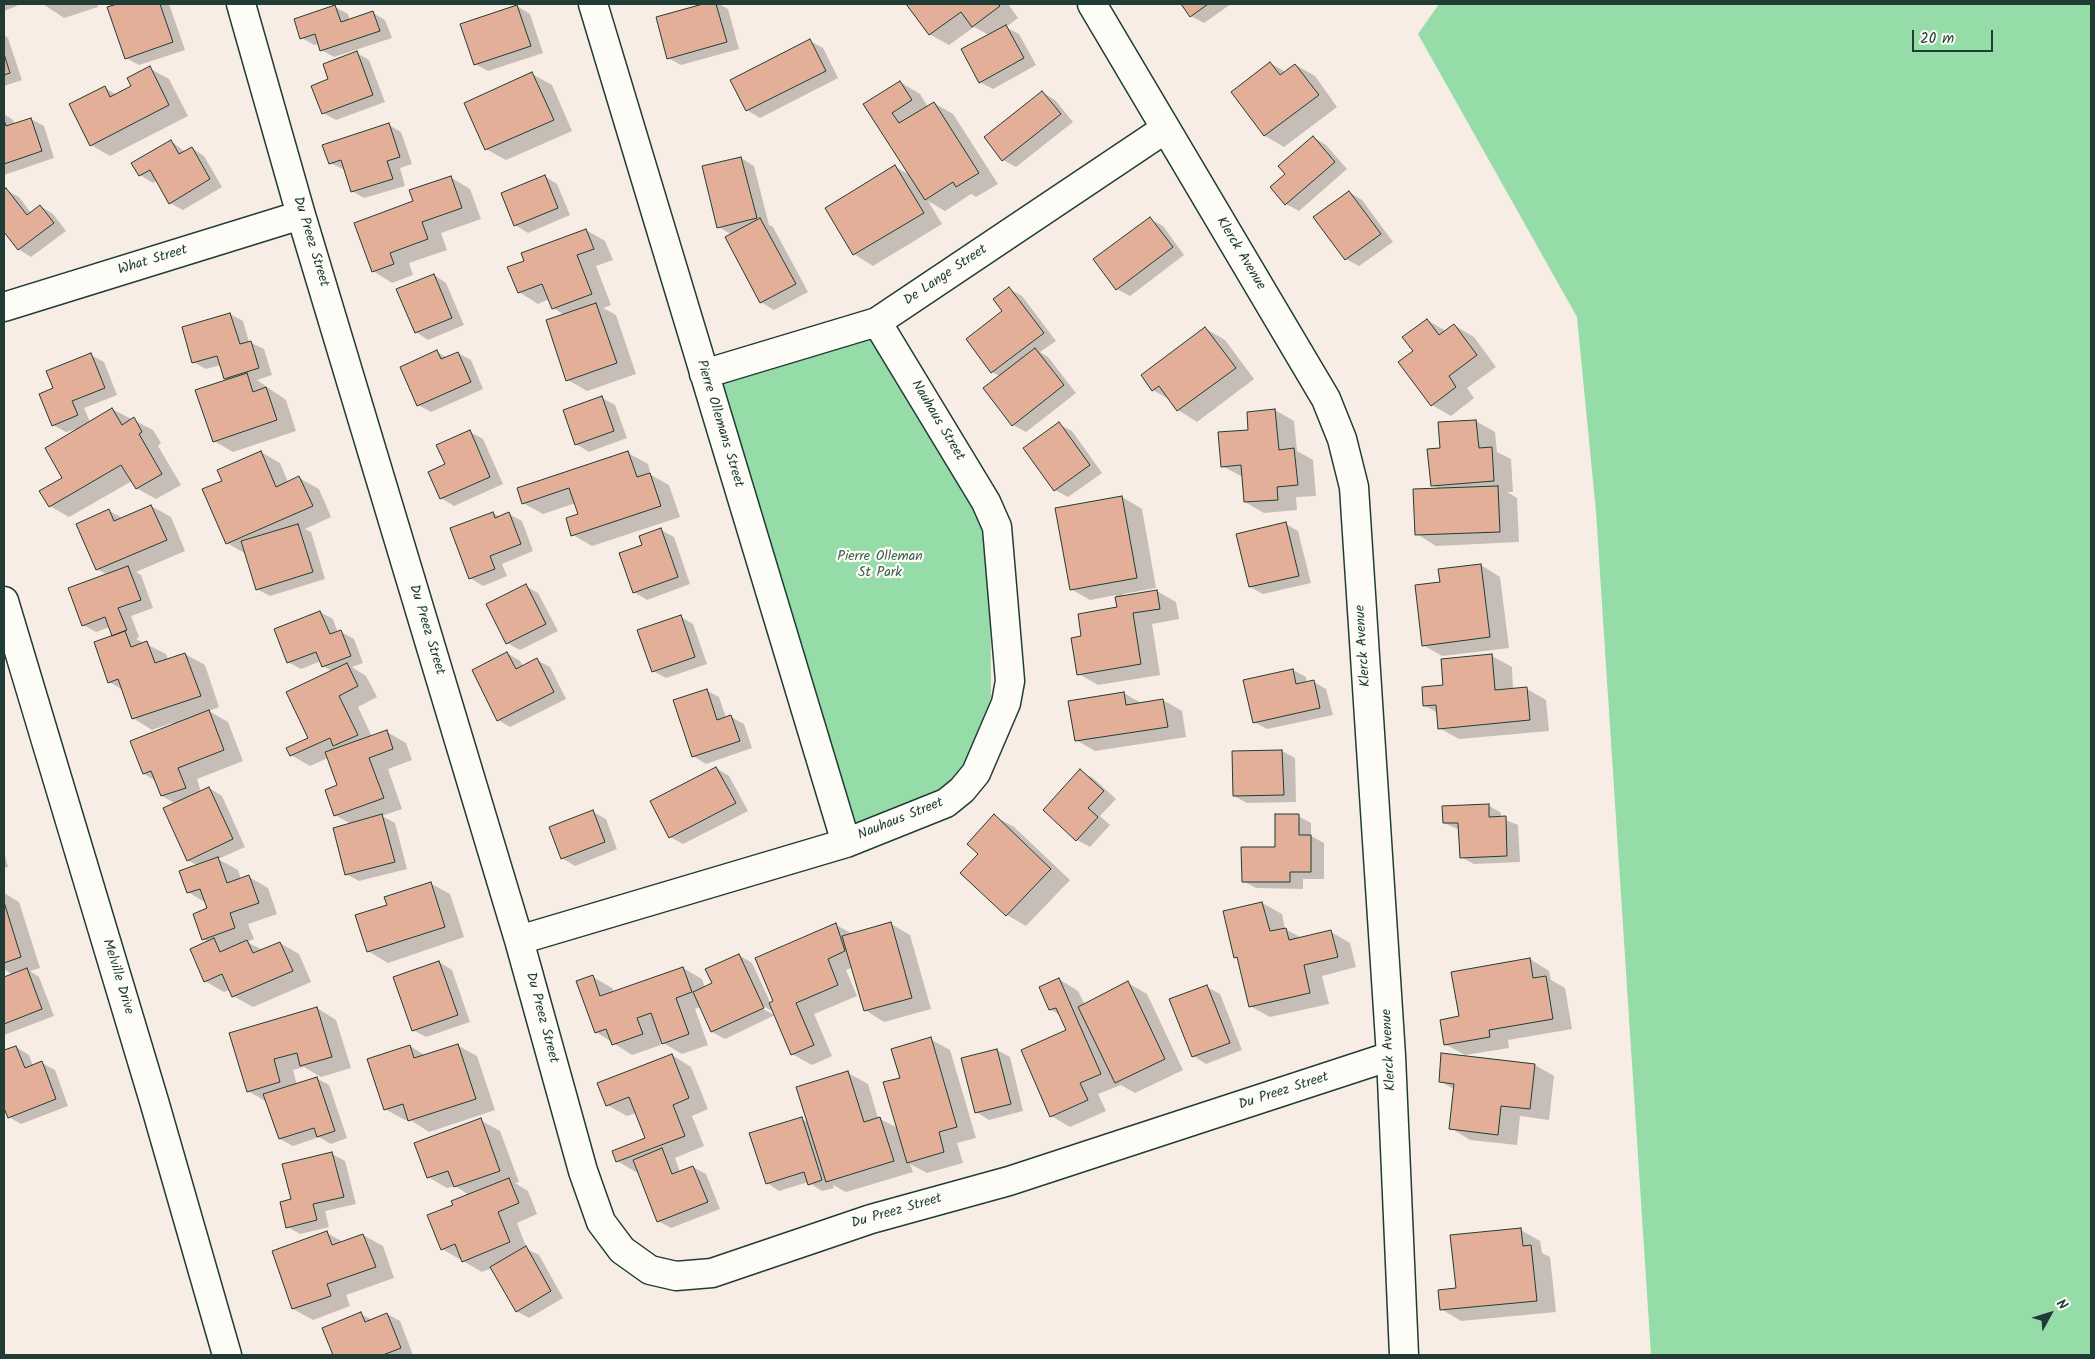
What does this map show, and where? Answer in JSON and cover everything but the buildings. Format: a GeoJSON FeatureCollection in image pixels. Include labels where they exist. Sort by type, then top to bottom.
{"type":"FeatureCollection","features":[{"type":"Feature","properties":{"kind":"street","name":"Du Preez Street"},"geometry":{"type":"LineString","coordinates":[[241,4],[302,216],[520,940],[583,1171],[601,1222],[622,1250],[650,1270],[676,1276],[712,1273],[871,1219],[1009,1181],[1391,1056]]}},
{"type":"Feature","properties":{"kind":"street","name":"Pierre Ollemans Street"},"geometry":{"type":"LineString","coordinates":[[594,4],[846,843]]}},
{"type":"Feature","properties":{"kind":"street","name":"Klerck Avenue"},"geometry":{"type":"LineString","coordinates":[[1092,4],[1326,400],[1342,439],[1354,487],[1391,1056],[1404,1355]]}},
{"type":"Feature","properties":{"kind":"street","name":"De Lange Street"},"geometry":{"type":"LineString","coordinates":[[704,374],[877,322],[1165,129]]}},
{"type":"Feature","properties":{"kind":"street","name":"What Street"},"geometry":{"type":"LineString","coordinates":[[4,307],[302,216]]}},
{"type":"Feature","properties":{"kind":"street","name":"Nauhaus Street"},"geometry":{"type":"LineString","coordinates":[[520,940],[846,843],[946,803],[962,790],[976,773],[1006,703],[1010,681],[997,527],[986,502],[877,322]]}},
{"type":"Feature","properties":{"kind":"street","name":"Melville Drive"},"geometry":{"type":"LineString","coordinates":[[4,601],[154,1101],[227,1355]]}},
{"type":"Feature","properties":{"kind":"green space"},"geometry":{"type":"Polygon","coordinates":[[[1439,4],[2091,4],[2091,1355],[1651,1355],[1596,512],[1577,317],[1418,34],[1439,4]]]}},
{"type":"Feature","properties":{"kind":"green space","name":"Pierre Olleman St Park"},"geometry":{"type":"Polygon","coordinates":[[[873,335],[990,538],[991,698],[957,783],[844,834],[708,381],[873,335]]]}}]}
